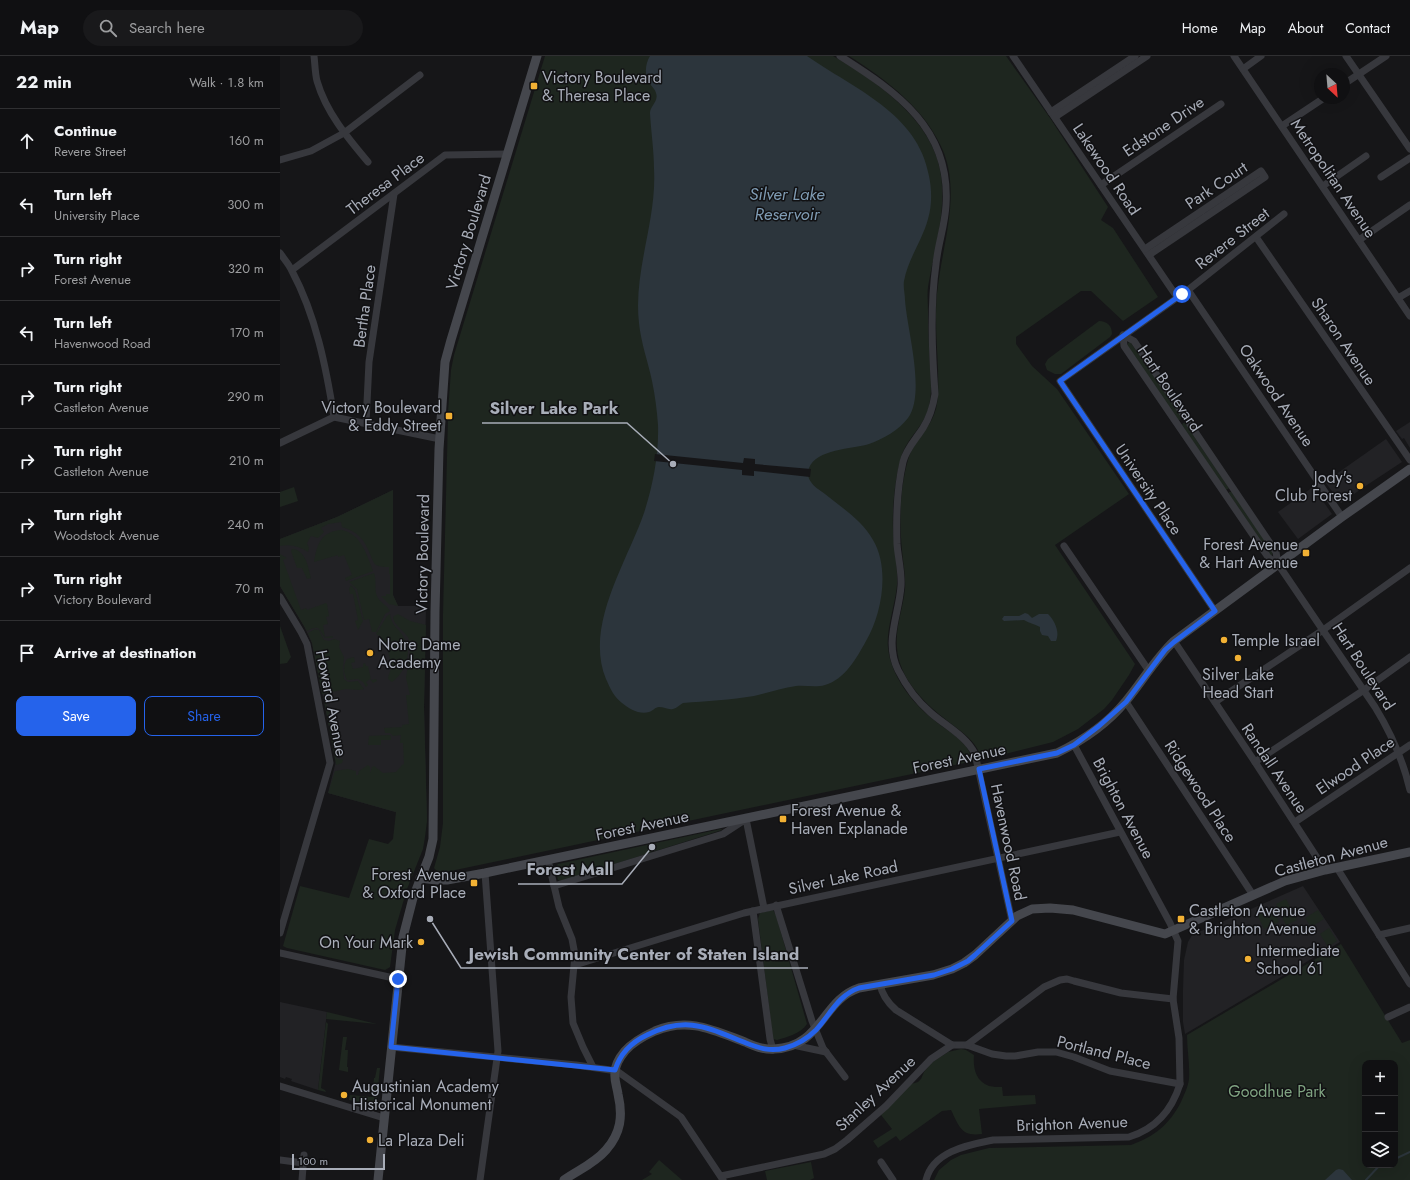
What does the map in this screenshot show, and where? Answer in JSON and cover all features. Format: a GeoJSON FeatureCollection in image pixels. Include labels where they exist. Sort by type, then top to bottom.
{"type":"FeatureCollection","features":[{"type":"Feature","properties":{"kind":"main road","name":"Victory Boulevard"},"geometry":{"type":"LineString","coordinates":[[378,1180],[398,979],[405,927],[410,906],[429,857],[433,839],[435,612],[440,439],[444,377],[449,347],[536,56]]}},
{"type":"Feature","properties":{"kind":"main road","name":"Forest Avenue"},"geometry":{"type":"LineString","coordinates":[[420,878],[447,880],[485,873],[1057,753],[1074,745],[1099,726],[1126,702],[1162,654],[1174,642],[1342,517],[1410,469]]}},
{"type":"Feature","properties":{"kind":"main road","name":"Castleton Avenue"},"geometry":{"type":"LineString","coordinates":[[615,1070],[622,1056],[633,1043],[657,1030],[679,1024],[690,1024],[703,1027],[762,1049],[773,1050],[793,1045],[804,1039],[815,1030],[834,1006],[847,994],[859,988],[934,975],[956,967],[975,955],[1020,914],[1030,910],[1056,908],[1084,913],[1165,934],[1285,881],[1325,870],[1410,852]]}},
{"type":"Feature","properties":{"kind":"main road"},"geometry":{"type":"LineString","coordinates":[[564,1180],[598,1158],[609,1146],[618,1131],[621,1122],[621,1111],[615,1080],[615,1070]]}},
{"type":"Feature","properties":{"kind":"street"},"geometry":{"type":"LineString","coordinates":[[314,56],[317,80],[328,107],[344,133],[368,162]]}},
{"type":"Feature","properties":{"kind":"street","name":"Havenwood Road"},"geometry":{"type":"LineString","coordinates":[[840,56],[872,76],[901,99],[916,115],[930,132],[945,175],[946,205],[932,292],[935,394],[934,407],[929,418],[908,449],[900,481],[897,545],[901,586],[892,634],[891,648],[898,669],[912,692],[930,713],[966,742],[975,754],[1012,921]]}},
{"type":"Feature","properties":{"kind":"street","name":"Lakewood Road"},"geometry":{"type":"LineString","coordinates":[[1014,56],[1177,297]]}},
{"type":"Feature","properties":{"kind":"street"},"geometry":{"type":"LineString","coordinates":[[1053,115],[1135,56]]}},
{"type":"Feature","properties":{"kind":"street"},"geometry":{"type":"LineString","coordinates":[[1053,115],[1147,56]]}},
{"type":"Feature","properties":{"kind":"street","name":"Metropolitan Avenue"},"geometry":{"type":"LineString","coordinates":[[1234,56],[1410,316]]}},
{"type":"Feature","properties":{"kind":"street"},"geometry":{"type":"LineString","coordinates":[[1243,69],[1262,56]]}},
{"type":"Feature","properties":{"kind":"street"},"geometry":{"type":"LineString","coordinates":[[1346,56],[1410,149]]}},
{"type":"Feature","properties":{"kind":"street"},"geometry":{"type":"LineString","coordinates":[[1350,80],[1386,56]]}},
{"type":"Feature","properties":{"kind":"street"},"geometry":{"type":"LineString","coordinates":[[280,160],[311,151],[344,133],[420,75]]}},
{"type":"Feature","properties":{"kind":"street","name":"Edstone Drive"},"geometry":{"type":"LineString","coordinates":[[1101,185],[1222,104]]}},
{"type":"Feature","properties":{"kind":"street"},"geometry":{"type":"LineString","coordinates":[[1282,126],[1315,104]]}},
{"type":"Feature","properties":{"kind":"street","name":"Theresa Place"},"geometry":{"type":"LineString","coordinates":[[292,270],[445,155],[507,154]]}},
{"type":"Feature","properties":{"kind":"street"},"geometry":{"type":"LineString","coordinates":[[1323,186],[1366,156]]}},
{"type":"Feature","properties":{"kind":"street"},"geometry":{"type":"LineString","coordinates":[[1382,178],[1410,158]]}},
{"type":"Feature","properties":{"kind":"street","name":"Park Court"},"geometry":{"type":"LineString","coordinates":[[1261,172],[1265,177],[1147,252],[1261,172]]}},
{"type":"Feature","properties":{"kind":"street","name":"Bertha Place"},"geometry":{"type":"LineString","coordinates":[[366,423],[370,362],[394,194]]}},
{"type":"Feature","properties":{"kind":"street"},"geometry":{"type":"LineString","coordinates":[[1359,240],[1410,205]]}},
{"type":"Feature","properties":{"kind":"street","name":"Revere Street"},"geometry":{"type":"LineString","coordinates":[[1060,381],[1188,290],[1284,214]]}},
{"type":"Feature","properties":{"kind":"street","name":"Sharon Avenue"},"geometry":{"type":"LineString","coordinates":[[1256,237],[1410,460]]}},
{"type":"Feature","properties":{"kind":"street"},"geometry":{"type":"LineString","coordinates":[[281,255],[292,270],[311,315],[319,339],[334,417]]}},
{"type":"Feature","properties":{"kind":"street","name":"Oakwood Avenue"},"geometry":{"type":"LineString","coordinates":[[1188,290],[1342,517]]}},
{"type":"Feature","properties":{"kind":"street"},"geometry":{"type":"LineString","coordinates":[[1398,298],[1410,291]]}},
{"type":"Feature","properties":{"kind":"street","name":"Hart Boulevard"},"geometry":{"type":"LineString","coordinates":[[1123,335],[1124,346],[1268,557],[1278,564],[1384,721],[1399,752],[1410,790]]}},
{"type":"Feature","properties":{"kind":"street","name":"Hart Boulevard"},"geometry":{"type":"LineString","coordinates":[[1123,335],[1134,341],[1276,552],[1278,564]]}},
{"type":"Feature","properties":{"kind":"street","name":"University Place"},"geometry":{"type":"LineString","coordinates":[[1060,381],[1215,611]]}},
{"type":"Feature","properties":{"kind":"street"},"geometry":{"type":"LineString","coordinates":[[280,444],[334,417],[440,439]]}},
{"type":"Feature","properties":{"kind":"street"},"geometry":{"type":"LineString","coordinates":[[1064,546],[1149,671]]}},
{"type":"Feature","properties":{"kind":"street"},"geometry":{"type":"LineString","coordinates":[[1215,702],[1323,630],[1410,568]]}},
{"type":"Feature","properties":{"kind":"street","name":"Howard Avenue"},"geometry":{"type":"LineString","coordinates":[[280,597],[302,632],[307,644],[330,763],[280,933]]}},
{"type":"Feature","properties":{"kind":"street","name":"Randall Avenue"},"geometry":{"type":"LineString","coordinates":[[1174,642],[1295,822],[1325,870]]}},
{"type":"Feature","properties":{"kind":"street"},"geometry":{"type":"LineString","coordinates":[[1255,762],[1364,690],[1410,656]]}},
{"type":"Feature","properties":{"kind":"street","name":"Ridgewood Place"},"geometry":{"type":"LineString","coordinates":[[1126,702],[1253,895]]}},
{"type":"Feature","properties":{"kind":"street","name":"Brighton Avenue"},"geometry":{"type":"LineString","coordinates":[[926,1180],[928,1172],[933,1165],[945,1154],[981,1142],[993,1140],[1129,1137],[1140,1134],[1149,1129],[1168,1110],[1180,1084],[1179,1038],[1173,999],[1178,941],[1074,745]]}},
{"type":"Feature","properties":{"kind":"street","name":"Elwood Place"},"geometry":{"type":"LineString","coordinates":[[1295,822],[1410,745]]}},
{"type":"Feature","properties":{"kind":"street"},"geometry":{"type":"LineString","coordinates":[[554,886],[723,834],[746,819],[764,908]]}},
{"type":"Feature","properties":{"kind":"street","name":"Silver Lake Road"},"geometry":{"type":"LineString","coordinates":[[575,965],[776,905],[1120,832]]}},
{"type":"Feature","properties":{"kind":"street"},"geometry":{"type":"LineString","coordinates":[[548,860],[559,907],[572,939],[575,955],[571,997],[573,1023],[593,1068]]}},
{"type":"Feature","properties":{"kind":"street"},"geometry":{"type":"LineString","coordinates":[[1337,868],[1410,984]]}},
{"type":"Feature","properties":{"kind":"street"},"geometry":{"type":"LineString","coordinates":[[480,1180],[497,1057],[485,873]]}},
{"type":"Feature","properties":{"kind":"street"},"geometry":{"type":"LineString","coordinates":[[776,905],[820,1043],[845,1077]]}},
{"type":"Feature","properties":{"kind":"street"},"geometry":{"type":"LineString","coordinates":[[753,911],[770,1039],[773,1050]]}},
{"type":"Feature","properties":{"kind":"street"},"geometry":{"type":"LineString","coordinates":[[1379,935],[1410,928]]}},
{"type":"Feature","properties":{"kind":"street"},"geometry":{"type":"LineString","coordinates":[[280,953],[398,979]]}},
{"type":"Feature","properties":{"kind":"street"},"geometry":{"type":"LineString","coordinates":[[967,1045],[1044,988],[1060,980],[1067,979],[1093,987],[1121,993],[1173,999]]}},
{"type":"Feature","properties":{"kind":"street"},"geometry":{"type":"LineString","coordinates":[[880,984],[884,995],[896,1010],[952,1045]]}},
{"type":"Feature","properties":{"kind":"street"},"geometry":{"type":"LineString","coordinates":[[1388,1017],[1410,1007]]}},
{"type":"Feature","properties":{"kind":"street"},"geometry":{"type":"LineString","coordinates":[[793,1045],[826,1052]]}},
{"type":"Feature","properties":{"kind":"street","name":"Portland Place"},"geometry":{"type":"LineString","coordinates":[[952,1045],[967,1045],[992,1054],[1006,1056],[1038,1052],[1056,1052],[1074,1057],[1110,1071],[1180,1084]]}},
{"type":"Feature","properties":{"kind":"street","name":"Stanley Avenue"},"geometry":{"type":"LineString","coordinates":[[722,1179],[824,1154],[835,1149],[886,1106],[931,1059],[952,1045]]}},
{"type":"Feature","properties":{"kind":"street"},"geometry":{"type":"LineString","coordinates":[[391,1047],[615,1070],[622,1073],[681,1116],[722,1179]]}},
{"type":"Feature","properties":{"kind":"street"},"geometry":{"type":"LineString","coordinates":[[280,1086],[384,1118]]}},
{"type":"Feature","properties":{"kind":"street"},"geometry":{"type":"LineString","coordinates":[[302,1180],[304,1155]]}},
{"type":"Feature","properties":{"kind":"street"},"geometry":{"type":"LineString","coordinates":[[280,1160],[303,1163]]}},
{"type":"Feature","properties":{"kind":"street"},"geometry":{"type":"LineString","coordinates":[[881,1162],[893,1180]]}},
{"type":"Feature","properties":{"kind":"shaded area"},"geometry":{"type":"Polygon","coordinates":[[[1410,422],[1410,448],[1404,438],[1402,439],[1396,431],[1410,422]]]}},
{"type":"Feature","properties":{"kind":"shaded area"},"geometry":{"type":"Polygon","coordinates":[[[1386,439],[1402,462],[1341,503],[1325,482],[1386,439]]]}},
{"type":"Feature","properties":{"kind":"shaded area"},"geometry":{"type":"Polygon","coordinates":[[[1313,487],[1332,514],[1298,539],[1278,512],[1313,487]]]}},
{"type":"Feature","properties":{"kind":"shaded area","name":"Notre Dame Academy"},"geometry":{"type":"Polygon","coordinates":[[[393,490],[393,595],[398,606],[426,606],[424,707],[427,821],[328,793],[336,761],[312,643],[304,626],[280,586],[280,539],[337,517],[393,490]]]}},
{"type":"Feature","properties":{"kind":"shaded area","name":"Intermediate School 61"},"geometry":{"type":"Polygon","coordinates":[[[1303,886],[1340,942],[1185,1034],[1183,1022],[1184,960],[1188,942],[1192,935],[1303,886]]]}},
{"type":"Feature","properties":{"kind":"shaded area"},"geometry":{"type":"Polygon","coordinates":[[[280,1002],[327,1012],[318,1090],[291,1081],[292,1079],[280,1077],[280,1002]]]}},
{"type":"Feature","properties":{"kind":"green space"},"geometry":{"type":"Polygon","coordinates":[[[545,56],[833,56],[878,85],[892,97],[918,123],[928,138],[940,169],[942,186],[942,203],[938,237],[928,290],[931,396],[924,420],[903,451],[897,475],[894,494],[893,521],[897,585],[889,625],[888,648],[893,669],[904,688],[918,706],[961,741],[970,752],[972,759],[969,760],[969,762],[446,872],[437,871],[434,868],[440,847],[443,823],[443,614],[448,418],[450,418],[450,413],[448,412],[451,370],[454,355],[545,56]]]}},
{"type":"Feature","properties":{"kind":"green space"},"geometry":{"type":"Polygon","coordinates":[[[849,56],[1006,56],[1050,118],[1108,207],[1101,220],[1113,228],[1158,297],[1123,321],[1091,291],[1081,291],[1016,337],[1016,344],[1032,366],[1057,389],[1129,494],[1055,545],[1135,664],[1112,700],[1104,709],[1078,729],[1053,742],[985,759],[981,757],[970,739],[928,704],[913,688],[902,669],[897,648],[897,633],[905,584],[901,539],[903,482],[908,460],[914,446],[932,420],[938,400],[936,306],[940,270],[949,220],[951,186],[949,169],[937,137],[916,110],[891,86],[849,56]]]}},
{"type":"Feature","properties":{"kind":"green space"},"geometry":{"type":"Polygon","coordinates":[[[1099,321],[1107,323],[1110,326],[1112,334],[1110,337],[1061,374],[1055,374],[1047,370],[1045,364],[1048,359],[1099,321]]]}},
{"type":"Feature","properties":{"kind":"green space"},"geometry":{"type":"Polygon","coordinates":[[[1129,342],[1182,417],[1180,420],[1178,420],[1127,345],[1129,342]]]}},
{"type":"Feature","properties":{"kind":"green space"},"geometry":{"type":"Polygon","coordinates":[[[1185,423],[1229,488],[1228,489],[1225,490],[1182,425],[1185,423]]]}},
{"type":"Feature","properties":{"kind":"green space"},"geometry":{"type":"Polygon","coordinates":[[[294,487],[298,501],[280,507],[280,492],[294,487]]]}},
{"type":"Feature","properties":{"kind":"green space"},"geometry":{"type":"Polygon","coordinates":[[[393,490],[393,595],[398,606],[389,604],[381,596],[390,594],[389,567],[381,567],[375,564],[363,540],[352,531],[342,527],[341,522],[328,524],[321,528],[324,532],[318,538],[311,536],[307,543],[309,548],[308,552],[295,546],[280,546],[280,539],[337,517],[393,490]]]}},
{"type":"Feature","properties":{"kind":"green space"},"geometry":{"type":"Polygon","coordinates":[[[1229,492],[1232,492],[1273,552],[1271,556],[1229,494],[1229,492]]]}},
{"type":"Feature","properties":{"kind":"green space"},"geometry":{"type":"Polygon","coordinates":[[[342,530],[349,532],[359,541],[366,552],[373,571],[346,581],[345,578],[352,575],[344,555],[338,557],[338,555],[314,562],[321,540],[329,533],[342,530]]]}},
{"type":"Feature","properties":{"kind":"green space"},"geometry":{"type":"Polygon","coordinates":[[[292,549],[300,552],[306,560],[311,578],[307,579],[302,568],[297,568],[291,551],[292,549]]]}},
{"type":"Feature","properties":{"kind":"green space"},"geometry":{"type":"Polygon","coordinates":[[[280,554],[287,558],[283,560],[301,610],[306,608],[307,610],[326,603],[327,604],[329,616],[326,617],[328,624],[323,625],[325,637],[333,636],[332,638],[325,638],[319,628],[307,631],[280,586],[280,554]]]}},
{"type":"Feature","properties":{"kind":"green space"},"geometry":{"type":"Polygon","coordinates":[[[374,573],[377,596],[390,611],[385,614],[376,632],[372,632],[369,619],[364,620],[357,589],[349,582],[374,573]]]}},
{"type":"Feature","properties":{"kind":"green space"},"geometry":{"type":"Polygon","coordinates":[[[351,585],[355,590],[363,621],[358,630],[355,621],[358,620],[353,594],[350,594],[349,589],[351,585]]]}},
{"type":"Feature","properties":{"kind":"green space"},"geometry":{"type":"Polygon","coordinates":[[[390,614],[392,622],[407,644],[408,650],[408,656],[404,668],[392,682],[388,679],[391,666],[387,648],[382,639],[376,634],[387,616],[390,614]]]}},
{"type":"Feature","properties":{"kind":"green space"},"geometry":{"type":"Polygon","coordinates":[[[398,614],[410,621],[426,625],[424,707],[427,821],[423,849],[407,889],[395,930],[390,967],[385,970],[283,946],[300,886],[349,898],[369,839],[388,844],[393,839],[396,812],[328,793],[335,771],[348,769],[356,771],[356,775],[358,775],[359,771],[368,765],[370,767],[370,773],[372,767],[374,766],[383,773],[396,772],[404,764],[403,743],[400,743],[401,735],[393,736],[390,733],[385,733],[384,728],[402,727],[402,725],[409,724],[406,695],[410,695],[406,678],[411,646],[408,637],[395,623],[393,618],[398,614]]]}},
{"type":"Feature","properties":{"kind":"green space"},"geometry":{"type":"Polygon","coordinates":[[[280,626],[291,657],[287,663],[280,664],[280,626]]]}},
{"type":"Feature","properties":{"kind":"green space"},"geometry":{"type":"Polygon","coordinates":[[[315,629],[319,630],[324,640],[329,641],[334,639],[340,641],[339,647],[344,657],[344,679],[348,682],[358,681],[364,689],[346,689],[322,694],[312,643],[308,633],[315,629]]]}},
{"type":"Feature","properties":{"kind":"green space"},"geometry":{"type":"Polygon","coordinates":[[[354,657],[355,662],[351,663],[353,669],[363,667],[363,664],[365,663],[366,666],[368,666],[371,680],[376,679],[377,681],[373,683],[370,679],[366,682],[368,685],[366,687],[363,682],[358,679],[347,680],[344,672],[344,666],[347,659],[354,657]]]}},
{"type":"Feature","properties":{"kind":"green space"},"geometry":{"type":"Polygon","coordinates":[[[329,698],[331,702],[326,704],[328,711],[333,712],[328,714],[334,741],[339,742],[334,744],[337,759],[343,760],[342,763],[336,765],[324,700],[329,698]]]}},
{"type":"Feature","properties":{"kind":"green space"},"geometry":{"type":"Polygon","coordinates":[[[369,736],[391,736],[391,740],[381,740],[381,745],[368,745],[369,736]]]}},
{"type":"Feature","properties":{"kind":"green space"},"geometry":{"type":"Polygon","coordinates":[[[722,830],[561,881],[558,880],[555,867],[558,864],[722,830]]]}},
{"type":"Feature","properties":{"kind":"green space"},"geometry":{"type":"Polygon","coordinates":[[[1286,899],[1297,920],[1286,925],[1276,904],[1286,899]]]}},
{"type":"Feature","properties":{"kind":"green space"},"geometry":{"type":"Polygon","coordinates":[[[1272,907],[1279,922],[1264,929],[1257,914],[1272,907]]]}},
{"type":"Feature","properties":{"kind":"green space"},"geometry":{"type":"Polygon","coordinates":[[[773,910],[776,915],[807,1024],[798,1032],[777,1040],[773,1039],[758,919],[760,913],[773,910]]]}},
{"type":"Feature","properties":{"kind":"green space"},"geometry":{"type":"Polygon","coordinates":[[[1318,910],[1324,919],[1311,927],[1305,918],[1318,910]]]}},
{"type":"Feature","properties":{"kind":"green space"},"geometry":{"type":"Polygon","coordinates":[[[1329,928],[1337,941],[1328,947],[1320,934],[1329,928]]]}},
{"type":"Feature","properties":{"kind":"green space","name":"Goodhue Park"},"geometry":{"type":"Polygon","coordinates":[[[1341,944],[1402,1043],[1410,1040],[1410,1180],[934,1180],[939,1170],[951,1160],[961,1155],[989,1148],[1131,1145],[1140,1142],[1154,1134],[1172,1117],[1186,1091],[1189,1074],[1187,1035],[1341,944]]]}},
{"type":"Feature","properties":{"kind":"green space"},"geometry":{"type":"Polygon","coordinates":[[[327,1012],[377,1024],[326,1019],[327,1012]]]}},
{"type":"Feature","properties":{"kind":"green space"},"geometry":{"type":"Polygon","coordinates":[[[326,1022],[328,1024],[321,1088],[326,1092],[318,1090],[326,1022]]]}},
{"type":"Feature","properties":{"kind":"green space"},"geometry":{"type":"Polygon","coordinates":[[[343,1037],[347,1037],[345,1050],[348,1050],[348,1072],[339,1070],[343,1037]]]}},
{"type":"Feature","properties":{"kind":"green space"},"geometry":{"type":"Polygon","coordinates":[[[961,1049],[974,1055],[976,1073],[984,1084],[1002,1087],[1003,1096],[1035,1095],[1036,1104],[979,1109],[982,1134],[969,1134],[965,1132],[959,1125],[951,1110],[942,1111],[900,1141],[896,1136],[878,1148],[873,1141],[892,1129],[881,1115],[911,1084],[918,1082],[921,1079],[931,1063],[948,1052],[961,1049]]]}},
{"type":"Feature","properties":{"kind":"green space"},"geometry":{"type":"Polygon","coordinates":[[[377,1068],[380,1068],[376,1107],[349,1100],[350,1095],[372,1097],[374,1078],[377,1068]]]}},
{"type":"Feature","properties":{"kind":"green space"},"geometry":{"type":"Polygon","coordinates":[[[659,1160],[682,1180],[642,1180],[652,1174],[649,1172],[659,1160]]]}},
{"type":"Feature","properties":{"kind":"green space"},"geometry":{"type":"Polygon","coordinates":[[[811,1162],[814,1178],[810,1180],[767,1180],[765,1171],[811,1162]]]}},
{"type":"Feature","properties":{"kind":"water","name":"Silver Lake Reservoir"},"geometry":{"type":"Polygon","coordinates":[[[650,56],[807,56],[882,105],[898,119],[912,135],[923,154],[931,187],[931,198],[928,219],[906,273],[904,283],[906,313],[914,361],[915,393],[913,407],[908,418],[890,434],[869,444],[827,453],[813,462],[808,472],[809,479],[814,485],[863,526],[873,540],[878,551],[882,577],[880,605],[872,630],[862,648],[844,673],[832,682],[825,685],[796,686],[754,696],[683,703],[673,709],[659,707],[652,711],[642,713],[631,709],[619,701],[611,689],[606,679],[601,659],[600,638],[610,594],[644,513],[653,480],[658,447],[656,403],[640,330],[638,304],[639,284],[654,188],[654,155],[650,110],[657,96],[655,90],[648,81],[646,74],[646,66],[650,56]]]}},
{"type":"Feature","properties":{"kind":"water"},"geometry":{"type":"Polygon","coordinates":[[[1025,613],[1032,618],[1039,614],[1048,614],[1056,627],[1056,641],[1051,641],[1048,636],[1042,635],[1040,627],[1024,620],[1004,621],[1002,619],[1004,616],[1019,616],[1025,613]]]}},
{"type":"Feature","properties":{"kind":"water"},"geometry":{"type":"Polygon","coordinates":[[[1336,1170],[1343,1170],[1352,1180],[1325,1180],[1336,1170]]]}},
{"type":"Feature","properties":{"kind":"pier"},"geometry":{"type":"Polygon","coordinates":[[[655,454],[743,463],[744,458],[755,459],[755,464],[811,469],[810,477],[754,471],[754,476],[742,475],[742,470],[654,461],[655,454]]]}},
{"type":"Feature","properties":{"kind":"waterway"},"geometry":{"type":"LineString","coordinates":[[1398,1158],[1410,1152]]}},
{"type":"Feature","properties":{"kind":"waterway"},"geometry":{"type":"LineString","coordinates":[[1366,1180],[1377,1168]]}},
{"type":"Feature","properties":{"kind":"place","name":"Victory Boulevard & Theresa Place"},"geometry":{"type":"Point","coordinates":[534,86]}},
{"type":"Feature","properties":{"kind":"place","name":"Victory Boulevard & Eddy Street"},"geometry":{"type":"Point","coordinates":[449,416]}},
{"type":"Feature","properties":{"kind":"place","name":"Silver Lake Park"},"geometry":{"type":"Point","coordinates":[673,464]}},
{"type":"Feature","properties":{"kind":"place","name":"Jody's Club Forest"},"geometry":{"type":"Point","coordinates":[1360,486]}},
{"type":"Feature","properties":{"kind":"place","name":"Forest Avenue & Hart Avenue"},"geometry":{"type":"Point","coordinates":[1306,553]}},
{"type":"Feature","properties":{"kind":"place","name":"Temple Israel"},"geometry":{"type":"Point","coordinates":[1224,640]}},
{"type":"Feature","properties":{"kind":"place","name":"Notre Dame Academy"},"geometry":{"type":"Point","coordinates":[370,653]}},
{"type":"Feature","properties":{"kind":"place","name":"Silver Lake Head Start"},"geometry":{"type":"Point","coordinates":[1238,658]}},
{"type":"Feature","properties":{"kind":"place","name":"Forest Avenue & Haven Explanade"},"geometry":{"type":"Point","coordinates":[783,819]}},
{"type":"Feature","properties":{"kind":"place","name":"Forest Mall"},"geometry":{"type":"Point","coordinates":[652,847]}},
{"type":"Feature","properties":{"kind":"place","name":"Forest Avenue & Oxford Place"},"geometry":{"type":"Point","coordinates":[474,883]}},
{"type":"Feature","properties":{"kind":"place","name":"Jewish Community Center of Staten Island"},"geometry":{"type":"Point","coordinates":[430,919]}},
{"type":"Feature","properties":{"kind":"place","name":"Castleton Avenue & Brighton Avenue"},"geometry":{"type":"Point","coordinates":[1181,919]}},
{"type":"Feature","properties":{"kind":"place","name":"On Your Mark"},"geometry":{"type":"Point","coordinates":[421,942]}},
{"type":"Feature","properties":{"kind":"place","name":"Intermediate School 61"},"geometry":{"type":"Point","coordinates":[1248,959]}},
{"type":"Feature","properties":{"kind":"place","name":"Augustinian Academy Historical Monument"},"geometry":{"type":"Point","coordinates":[344,1095]}},
{"type":"Feature","properties":{"kind":"place","name":"La Plaza Deli"},"geometry":{"type":"Point","coordinates":[370,1140]}},
{"type":"Feature","properties":{"kind":"route"},"geometry":{"type":"LineString","coordinates":[[398,979],[391,1047],[615,1070],[626,1050],[633,1043],[657,1030],[679,1024],[690,1024],[703,1027],[766,1050],[785,1048],[802,1041],[818,1028],[840,999],[850,991],[948,971],[968,961],[980,951],[1012,921],[997,858],[979,769],[1057,753],[1074,745],[1099,726],[1126,702],[1165,650],[1215,611],[1060,381],[1182,294]]}}]}
